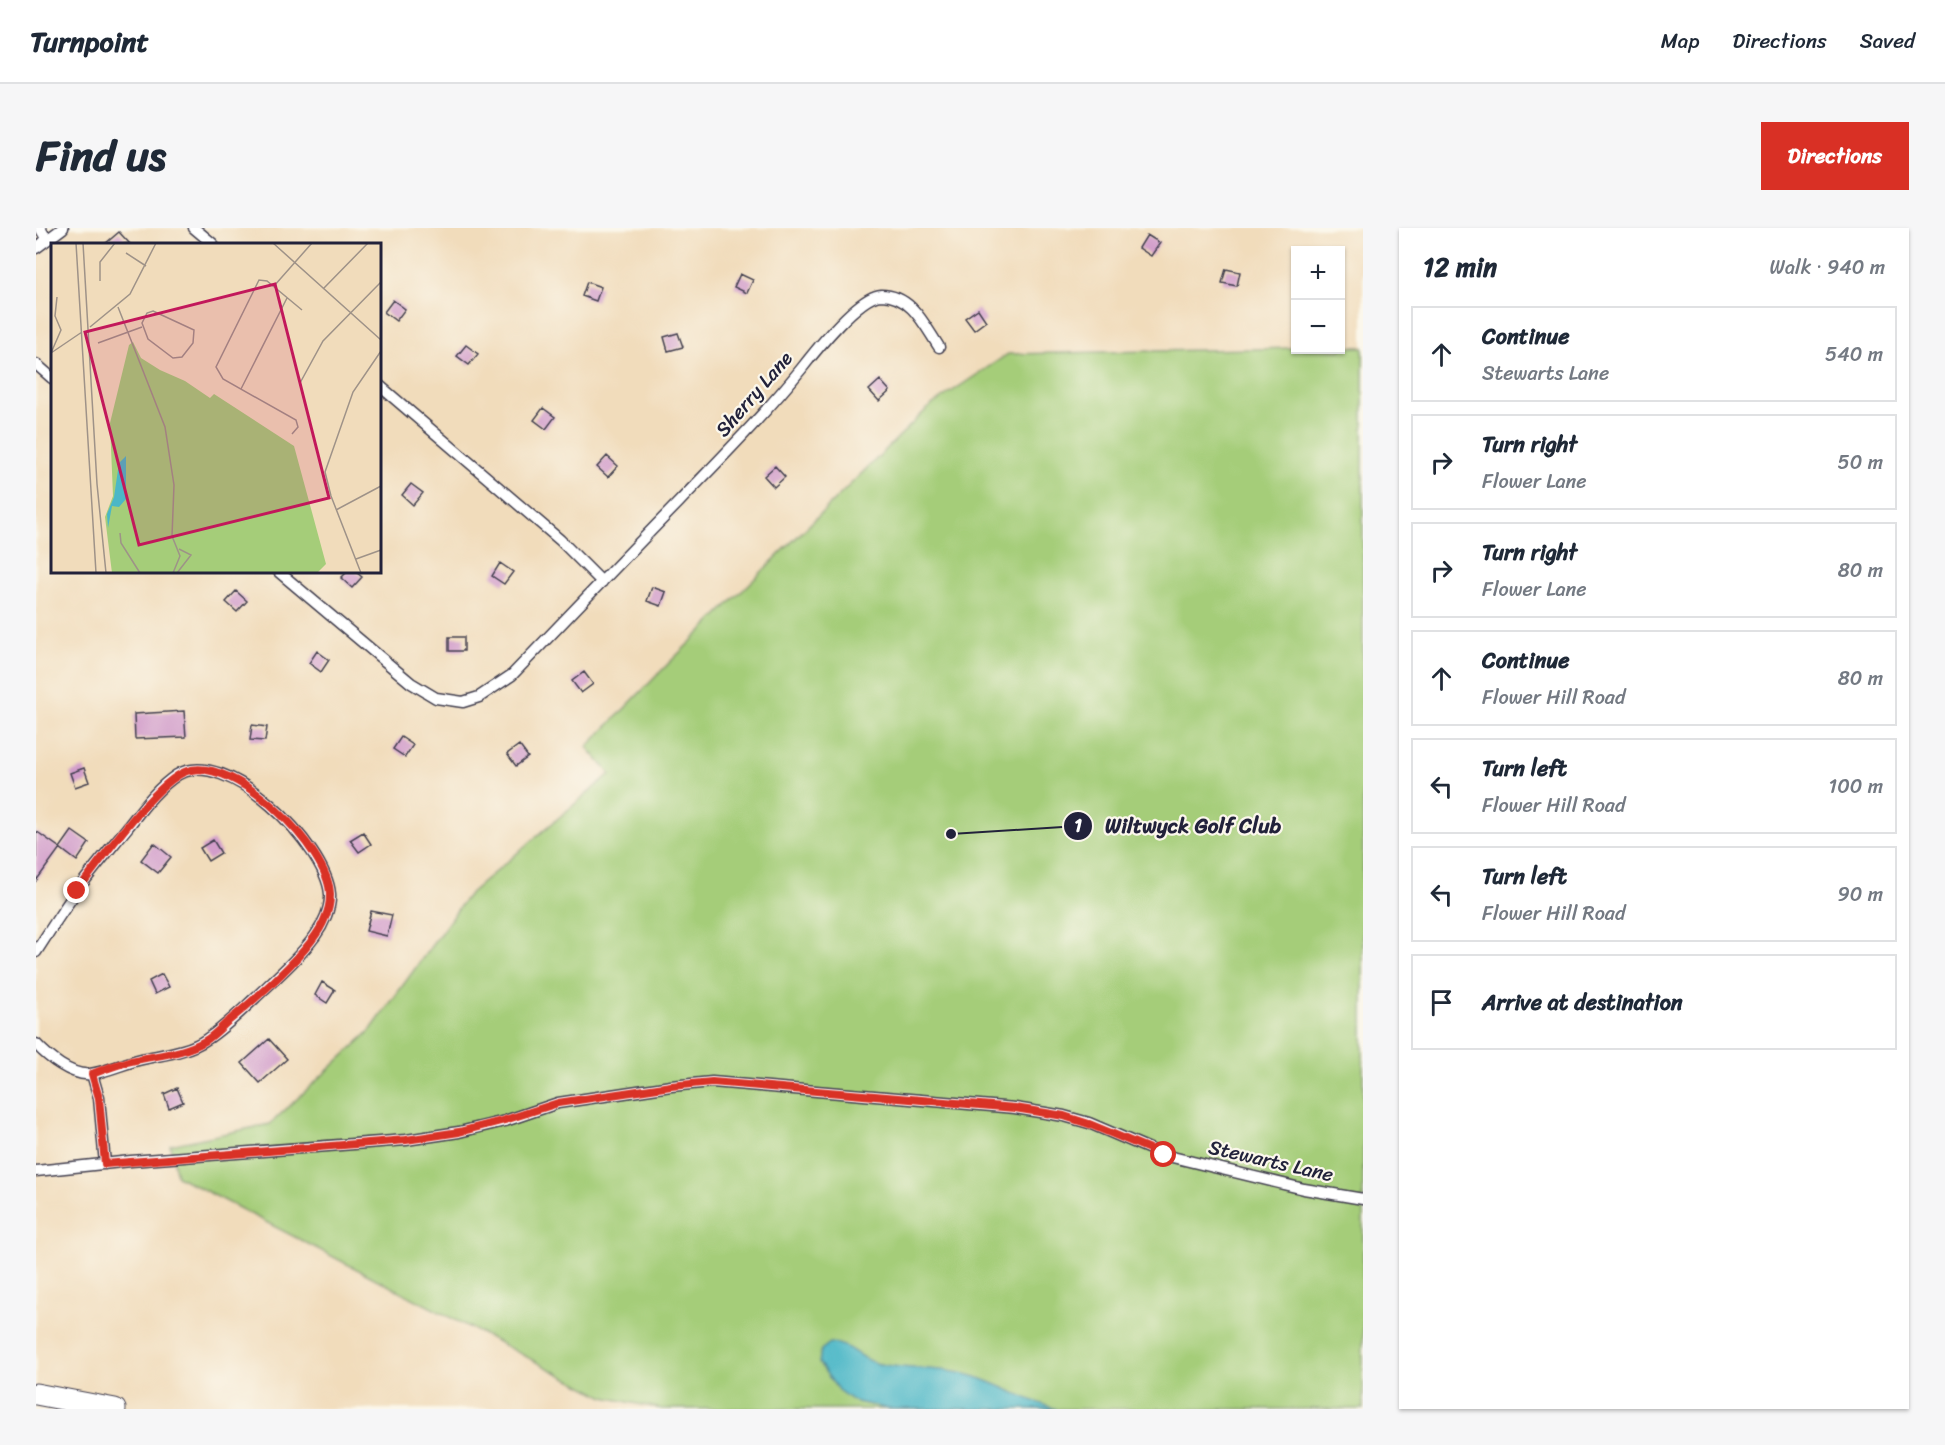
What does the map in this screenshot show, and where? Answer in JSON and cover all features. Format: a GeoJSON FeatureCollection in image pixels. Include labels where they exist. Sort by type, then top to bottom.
{"type":"FeatureCollection","features":[{"type":"Feature","properties":{"kind":"highway"},"geometry":{"type":"LineString","coordinates":[[36,1394],[115,1409]]}},
{"type":"Feature","properties":{"kind":"street"},"geometry":{"type":"LineString","coordinates":[[40,228],[47,240]]}},
{"type":"Feature","properties":{"kind":"street"},"geometry":{"type":"LineString","coordinates":[[36,248],[63,228]]}},
{"type":"Feature","properties":{"kind":"street"},"geometry":{"type":"LineString","coordinates":[[194,228],[212,243]]}},
{"type":"Feature","properties":{"kind":"street","name":"Sherry Lane"},"geometry":{"type":"LineString","coordinates":[[280,573],[411,683],[436,698],[463,702],[479,697],[512,675],[773,404],[821,344],[858,306],[871,298],[882,295],[907,303],[914,309],[939,347]]}},
{"type":"Feature","properties":{"kind":"street"},"geometry":{"type":"LineString","coordinates":[[36,364],[51,377]]}},
{"type":"Feature","properties":{"kind":"street"},"geometry":{"type":"LineString","coordinates":[[381,387],[560,540],[602,582]]}},
{"type":"Feature","properties":{"kind":"street"},"geometry":{"type":"LineString","coordinates":[[36,952],[77,891],[156,793],[177,775],[187,771],[211,770],[234,779],[260,797],[305,840],[318,859],[327,879],[330,895],[325,918],[316,935],[287,968],[206,1041],[174,1053],[130,1061],[92,1074],[82,1074],[68,1068],[36,1044]]}},
{"type":"Feature","properties":{"kind":"street"},"geometry":{"type":"LineString","coordinates":[[92,1074],[99,1098],[105,1164]]}},
{"type":"Feature","properties":{"kind":"street","name":"Stewarts Lane"},"geometry":{"type":"LineString","coordinates":[[36,1171],[406,1140],[459,1132],[558,1103],[712,1082],[1015,1108],[1064,1116],[1164,1155],[1304,1190],[1363,1199]]}},
{"type":"Feature","properties":{"kind":"green space"},"geometry":{"type":"Polygon","coordinates":[[[1345,347],[1363,347],[1363,1409],[662,1409],[604,1397],[177,1176],[170,1145],[270,1124],[370,1031],[468,895],[610,774],[587,747],[930,406],[1008,354],[1291,348],[1291,354],[1345,354],[1345,347]]]}},
{"type":"Feature","properties":{"kind":"water"},"geometry":{"type":"Polygon","coordinates":[[[830,1343],[843,1345],[875,1363],[951,1371],[976,1377],[1057,1409],[888,1409],[853,1401],[838,1390],[819,1363],[821,1350],[830,1343]]]}},
{"type":"Feature","properties":{"kind":"building"},"geometry":{"type":"Polygon","coordinates":[[[119,232],[129,243],[106,243],[119,232]]]}},
{"type":"Feature","properties":{"kind":"building"},"geometry":{"type":"Polygon","coordinates":[[[1147,235],[1160,243],[1151,256],[1139,248],[1147,235]]]}},
{"type":"Feature","properties":{"kind":"building"},"geometry":{"type":"Polygon","coordinates":[[[1226,269],[1240,272],[1237,286],[1222,283],[1226,269]]]}},
{"type":"Feature","properties":{"kind":"building"},"geometry":{"type":"Polygon","coordinates":[[[740,274],[753,280],[747,293],[734,287],[740,274]]]}},
{"type":"Feature","properties":{"kind":"building"},"geometry":{"type":"Polygon","coordinates":[[[587,282],[601,287],[596,301],[582,296],[587,282]]]}},
{"type":"Feature","properties":{"kind":"building"},"geometry":{"type":"Polygon","coordinates":[[[393,300],[405,309],[396,321],[384,312],[393,300]]]}},
{"type":"Feature","properties":{"kind":"building"},"geometry":{"type":"Polygon","coordinates":[[[978,309],[986,321],[974,330],[965,318],[978,309]]]}},
{"type":"Feature","properties":{"kind":"building"},"geometry":{"type":"Polygon","coordinates":[[[678,333],[683,347],[668,351],[664,337],[678,333]]]}},
{"type":"Feature","properties":{"kind":"building"},"geometry":{"type":"Polygon","coordinates":[[[466,345],[478,354],[469,365],[457,356],[466,345]]]}},
{"type":"Feature","properties":{"kind":"building"},"geometry":{"type":"Polygon","coordinates":[[[880,380],[890,391],[879,401],[869,390],[880,380]]]}},
{"type":"Feature","properties":{"kind":"building"},"geometry":{"type":"Polygon","coordinates":[[[543,408],[555,417],[546,429],[534,420],[543,408]]]}},
{"type":"Feature","properties":{"kind":"building"},"geometry":{"type":"Polygon","coordinates":[[[607,456],[618,466],[608,477],[597,467],[607,456]]]}},
{"type":"Feature","properties":{"kind":"building"},"geometry":{"type":"Polygon","coordinates":[[[775,466],[785,477],[774,487],[764,476],[775,466]]]}},
{"type":"Feature","properties":{"kind":"building"},"geometry":{"type":"Polygon","coordinates":[[[411,484],[423,493],[413,505],[402,495],[411,484]]]}},
{"type":"Feature","properties":{"kind":"building"},"geometry":{"type":"Polygon","coordinates":[[[500,563],[513,572],[504,584],[492,576],[500,563]]]}},
{"type":"Feature","properties":{"kind":"building"},"geometry":{"type":"Polygon","coordinates":[[[346,573],[357,573],[362,577],[352,588],[341,578],[346,573]]]}},
{"type":"Feature","properties":{"kind":"building"},"geometry":{"type":"Polygon","coordinates":[[[652,587],[666,592],[661,606],[647,601],[652,587]]]}},
{"type":"Feature","properties":{"kind":"building"},"geometry":{"type":"Polygon","coordinates":[[[236,591],[247,601],[237,612],[226,602],[236,591]]]}},
{"type":"Feature","properties":{"kind":"building"},"geometry":{"type":"Polygon","coordinates":[[[449,637],[464,637],[464,651],[449,651],[449,637]]]}},
{"type":"Feature","properties":{"kind":"building"},"geometry":{"type":"Polygon","coordinates":[[[317,651],[329,660],[321,672],[309,663],[317,651]]]}},
{"type":"Feature","properties":{"kind":"building"},"geometry":{"type":"Polygon","coordinates":[[[584,672],[593,684],[581,693],[572,681],[584,672]]]}},
{"type":"Feature","properties":{"kind":"building"},"geometry":{"type":"Polygon","coordinates":[[[184,711],[186,737],[135,739],[134,714],[184,711]]]}},
{"type":"Feature","properties":{"kind":"building"},"geometry":{"type":"Polygon","coordinates":[[[252,725],[267,727],[265,741],[250,740],[252,725]]]}},
{"type":"Feature","properties":{"kind":"building"},"geometry":{"type":"Polygon","coordinates":[[[401,737],[413,745],[405,757],[393,749],[401,737]]]}},
{"type":"Feature","properties":{"kind":"building"},"geometry":{"type":"Polygon","coordinates":[[[519,745],[528,757],[516,766],[507,754],[519,745]]]}},
{"type":"Feature","properties":{"kind":"building"},"geometry":{"type":"Polygon","coordinates":[[[84,768],[89,782],[75,787],[70,773],[84,768]]]}},
{"type":"Feature","properties":{"kind":"building"},"geometry":{"type":"Polygon","coordinates":[[[36,831],[60,848],[36,881],[36,831]]]}},
{"type":"Feature","properties":{"kind":"building"},"geometry":{"type":"Polygon","coordinates":[[[72,831],[89,843],[77,861],[60,848],[72,831]]]}},
{"type":"Feature","properties":{"kind":"building"},"geometry":{"type":"Polygon","coordinates":[[[363,832],[371,844],[359,852],[350,840],[363,832]]]}},
{"type":"Feature","properties":{"kind":"building"},"geometry":{"type":"Polygon","coordinates":[[[213,840],[221,853],[208,861],[200,848],[213,840]]]}},
{"type":"Feature","properties":{"kind":"building"},"geometry":{"type":"Polygon","coordinates":[[[154,843],[171,857],[158,873],[141,860],[154,843]]]}},
{"type":"Feature","properties":{"kind":"building"},"geometry":{"type":"Polygon","coordinates":[[[371,911],[392,915],[387,936],[366,931],[371,911]]]}},
{"type":"Feature","properties":{"kind":"building"},"geometry":{"type":"Polygon","coordinates":[[[162,974],[169,987],[155,994],[149,981],[162,974]]]}},
{"type":"Feature","properties":{"kind":"building"},"geometry":{"type":"Polygon","coordinates":[[[322,982],[335,990],[327,1003],[315,995],[322,982]]]}},
{"type":"Feature","properties":{"kind":"building"},"geometry":{"type":"Polygon","coordinates":[[[269,1039],[287,1059],[260,1083],[242,1063],[269,1039]]]}},
{"type":"Feature","properties":{"kind":"building"},"geometry":{"type":"Polygon","coordinates":[[[177,1088],[183,1102],[169,1108],[164,1094],[177,1088]]]}},
{"type":"Feature","properties":{"kind":"place","name":"Wiltwyck Golf Club"},"geometry":{"type":"Point","coordinates":[951,834]}},
{"type":"Feature","properties":{"kind":"route"},"geometry":{"type":"LineString","coordinates":[[77,891],[156,793],[177,775],[196,769],[211,770],[234,779],[276,811],[305,840],[318,859],[327,879],[330,895],[325,918],[316,935],[287,968],[206,1041],[174,1053],[130,1061],[92,1074],[99,1098],[105,1164],[406,1140],[459,1132],[558,1103],[712,1082],[1015,1108],[1064,1116],[1164,1155]]}}]}
